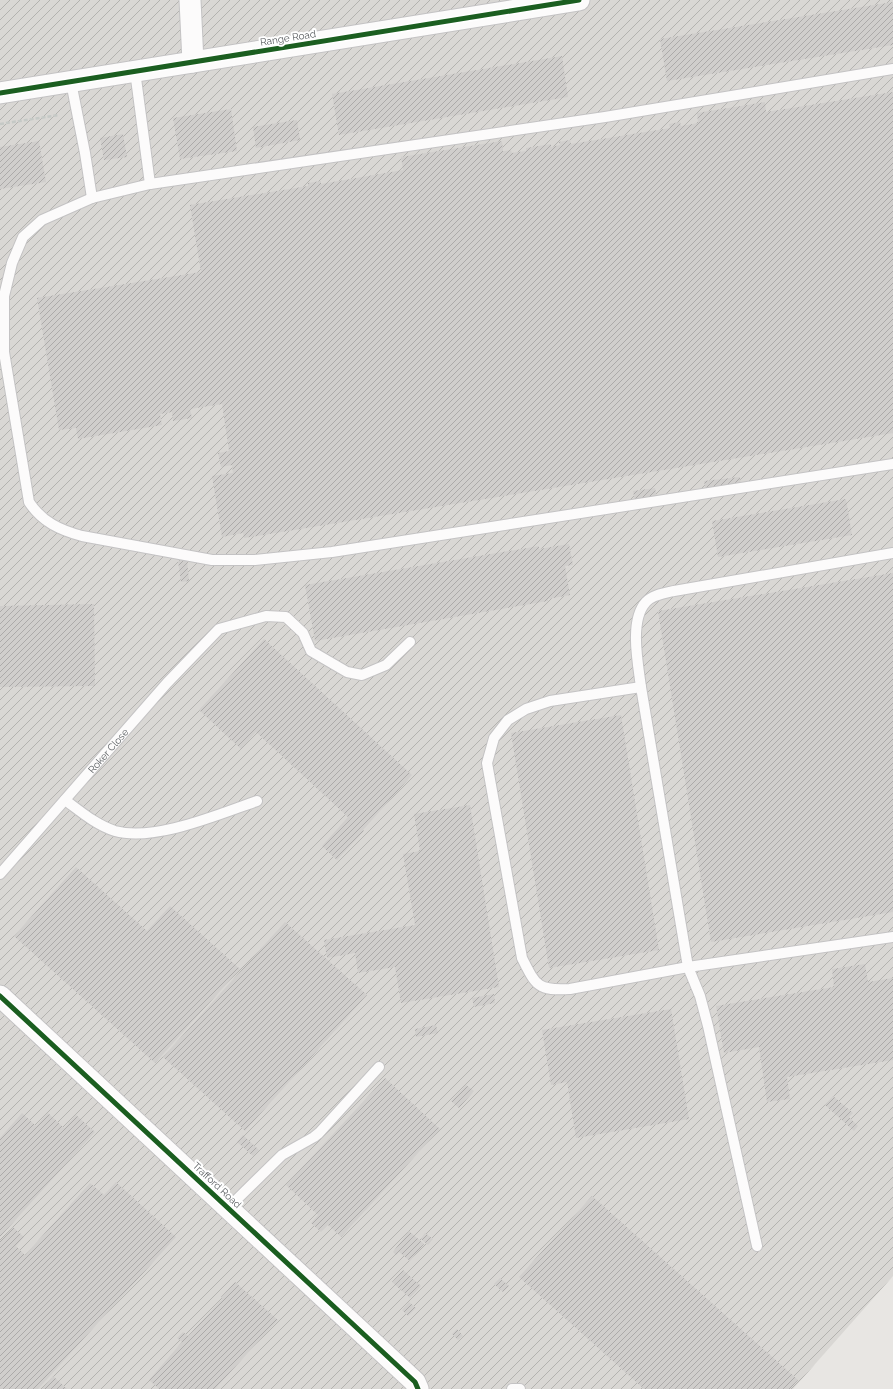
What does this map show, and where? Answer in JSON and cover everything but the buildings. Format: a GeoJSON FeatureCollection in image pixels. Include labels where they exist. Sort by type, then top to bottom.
{"type":"FeatureCollection","features":[{"type":"Feature","properties":{"kind":"street"},"geometry":{"type":"LineString","coordinates":[[190,0],[193,62]]}},
{"type":"Feature","properties":{"kind":"street","name":"Range Road"},"geometry":{"type":"LineString","coordinates":[[0,93],[579,0]]}},
{"type":"Feature","properties":{"kind":"street","name":"Trafford Road"},"geometry":{"type":"LineString","coordinates":[[0,996],[415,1382],[418,1389]]}},
{"type":"Feature","properties":{"kind":"lane"},"geometry":{"type":"LineString","coordinates":[[893,69],[605,117],[150,184],[92,198],[42,220],[23,237],[12,263],[4,296],[4,352],[29,502],[42,518],[64,531],[82,536],[212,560],[255,560],[332,552],[893,464]]}},
{"type":"Feature","properties":{"kind":"lane"},"geometry":{"type":"LineString","coordinates":[[135,71],[150,184]]}},
{"type":"Feature","properties":{"kind":"lane"},"geometry":{"type":"LineString","coordinates":[[71,82],[92,198]]}},
{"type":"Feature","properties":{"kind":"lane"},"geometry":{"type":"LineString","coordinates":[[757,1246],[708,1026],[700,996],[688,966],[641,687],[636,640],[637,623],[641,610],[646,601],[658,595],[893,553]]}},
{"type":"Feature","properties":{"kind":"lane","name":"Roker Close"},"geometry":{"type":"LineString","coordinates":[[0,874],[167,683],[219,629],[266,616],[286,617],[303,633],[311,651],[347,672],[362,675],[386,665],[410,642]]}},
{"type":"Feature","properties":{"kind":"lane"},"geometry":{"type":"LineString","coordinates":[[641,687],[550,701],[526,708],[508,720],[494,738],[487,763],[522,958],[531,976],[541,987],[552,990],[570,989],[688,966],[893,937]]}},
{"type":"Feature","properties":{"kind":"lane"},"geometry":{"type":"LineString","coordinates":[[65,800],[95,822],[115,831],[133,833],[161,831],[204,820],[257,801]]}},
{"type":"Feature","properties":{"kind":"lane"},"geometry":{"type":"LineString","coordinates":[[228,1208],[282,1155],[319,1133],[379,1067]]}},
{"type":"Feature","properties":{"kind":"lane"},"geometry":{"type":"LineString","coordinates":[[512,1389],[520,1389]]}},
{"type":"Feature","properties":{"kind":"path"},"geometry":{"type":"LineString","coordinates":[[0,124],[59,115]]}},
{"type":"Feature","properties":{"kind":"shaded area"},"geometry":{"type":"Polygon","coordinates":[[[0,0],[893,0],[893,1276],[793,1389],[0,1389],[0,0]]]}},
{"type":"Feature","properties":{"kind":"cycle path"},"geometry":{"type":"LineString","coordinates":[[0,93],[579,0]]}},
{"type":"Feature","properties":{"kind":"cycle path"},"geometry":{"type":"LineString","coordinates":[[0,996],[415,1382],[418,1389]]}}]}
